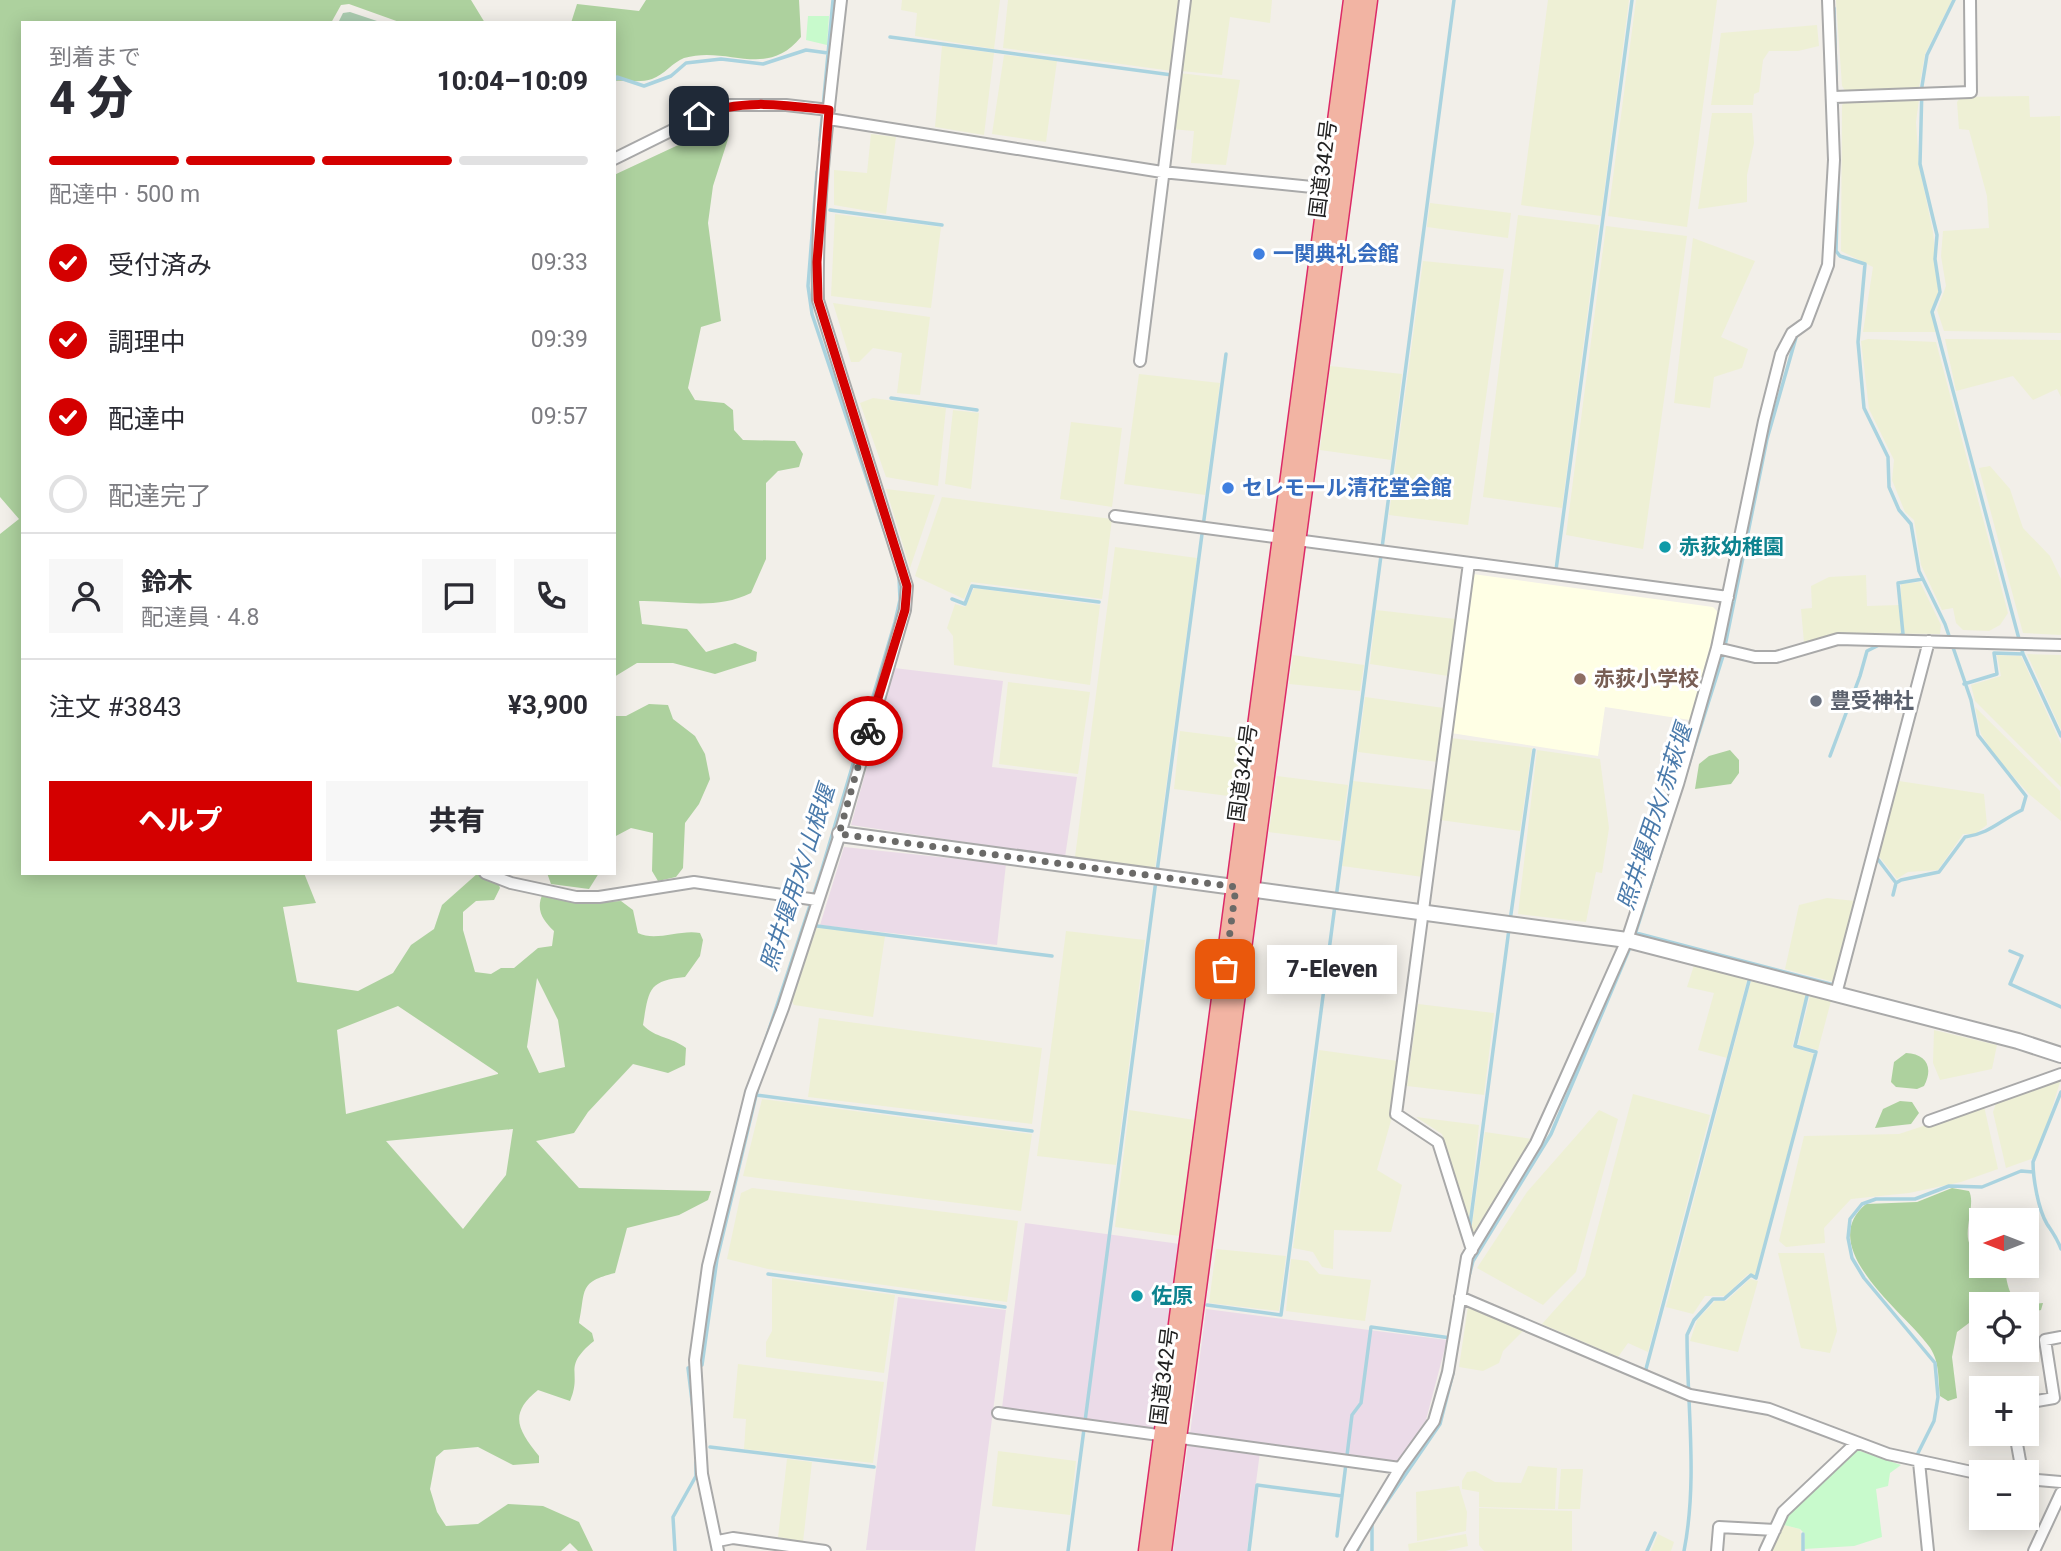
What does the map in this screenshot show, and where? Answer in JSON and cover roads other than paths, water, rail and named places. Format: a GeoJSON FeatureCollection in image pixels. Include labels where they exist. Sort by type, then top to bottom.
{"type":"FeatureCollection","features":[{"type":"Feature","properties":{"kind":"highway","name":"国道342号"},"geometry":{"type":"LineString","coordinates":[[1336,189],[1353,0]]}},
{"type":"Feature","properties":{"kind":"highway","name":"国道342号"},"geometry":{"type":"LineString","coordinates":[[1163,1551],[1171,1436],[1243,888],[1336,189],[1368,0]]}},
{"type":"Feature","properties":{"kind":"highway","name":"国道342号"},"geometry":{"type":"LineString","coordinates":[[1148,1551],[1171,1436]]}},
{"type":"Feature","properties":{"kind":"street"},"geometry":{"type":"LineString","coordinates":[[825,1551],[733,1538],[718,1546],[702,1474],[695,1360],[708,1266],[751,1092],[783,1008],[839,834],[905,610],[907,586],[818,300],[817,262],[841,0]]}},
{"type":"Feature","properties":{"kind":"street"},"geometry":{"type":"LineString","coordinates":[[1140,361],[1185,0]]}},
{"type":"Feature","properties":{"kind":"street"},"geometry":{"type":"LineString","coordinates":[[1350,1551],[1401,1468],[1434,1421],[1448,1372],[1461,1279],[1472,1250],[1536,1143],[1627,940],[1678,784],[1717,648],[1764,421],[1782,354],[1792,333],[1806,323],[1828,265],[1834,160],[1828,0]]}},
{"type":"Feature","properties":{"kind":"street"},"geometry":{"type":"LineString","coordinates":[[1833,97],[1971,92],[1970,0]]}},
{"type":"Feature","properties":{"kind":"street"},"geometry":{"type":"LineString","coordinates":[[616,158],[723,105],[786,105],[1162,172],[1336,189]]}},
{"type":"Feature","properties":{"kind":"street"},"geometry":{"type":"LineString","coordinates":[[1115,516],[1728,597]]}},
{"type":"Feature","properties":{"kind":"street"},"geometry":{"type":"LineString","coordinates":[[1469,563],[1396,1114],[1438,1142],[1472,1250]]}},
{"type":"Feature","properties":{"kind":"street"},"geometry":{"type":"LineString","coordinates":[[1717,648],[1755,657],[1776,657],[1838,639],[2061,645]]}},
{"type":"Feature","properties":{"kind":"street"},"geometry":{"type":"LineString","coordinates":[[1836,994],[1929,641]]}},
{"type":"Feature","properties":{"kind":"street"},"geometry":{"type":"LineString","coordinates":[[839,834],[1627,940],[2018,1041],[2061,1055]]}},
{"type":"Feature","properties":{"kind":"street"},"geometry":{"type":"LineString","coordinates":[[490,875],[511,883],[576,897],[599,897],[694,882],[817,900]]}},
{"type":"Feature","properties":{"kind":"street"},"geometry":{"type":"LineString","coordinates":[[1929,1121],[2061,1074]]}},
{"type":"Feature","properties":{"kind":"street"},"geometry":{"type":"LineString","coordinates":[[1460,1297],[1649,1380],[1690,1395],[1769,1409],[1856,1443],[1919,1462],[1969,1472]]}},
{"type":"Feature","properties":{"kind":"street"},"geometry":{"type":"LineString","coordinates":[[2039,1401],[2054,1398],[2045,1340],[2061,1338]]}},
{"type":"Feature","properties":{"kind":"street"},"geometry":{"type":"LineString","coordinates":[[998,1413],[1401,1468]]}},
{"type":"Feature","properties":{"kind":"street"},"geometry":{"type":"LineString","coordinates":[[1765,1551],[1783,1512],[1856,1443]]}},
{"type":"Feature","properties":{"kind":"street"},"geometry":{"type":"LineString","coordinates":[[1919,1462],[1928,1551]]}},
{"type":"Feature","properties":{"kind":"street"},"geometry":{"type":"LineString","coordinates":[[2039,1480],[2061,1482]]}},
{"type":"Feature","properties":{"kind":"street"},"geometry":{"type":"LineString","coordinates":[[2034,1551],[2061,1493]]}},
{"type":"Feature","properties":{"kind":"street"},"geometry":{"type":"LineString","coordinates":[[1717,1551],[1719,1527],[1775,1530]]}},
{"type":"Feature","properties":{"kind":"waterway","name":"照井堰用水/山根堰"},"geometry":{"type":"LineString","coordinates":[[820,140],[833,0]]}},
{"type":"Feature","properties":{"kind":"waterway"},"geometry":{"type":"LineString","coordinates":[[1336,898],[1454,0]]}},
{"type":"Feature","properties":{"kind":"waterway"},"geometry":{"type":"LineString","coordinates":[[1556,570],[1632,0]]}},
{"type":"Feature","properties":{"kind":"waterway"},"geometry":{"type":"LineString","coordinates":[[1954,0],[1927,55],[1922,86],[1920,164],[1937,235],[1935,259],[1940,292],[1932,312],[2023,654],[2061,736]]}},
{"type":"Feature","properties":{"kind":"waterway"},"geometry":{"type":"LineString","coordinates":[[1834,8],[1838,144]]}},
{"type":"Feature","properties":{"kind":"waterway"},"geometry":{"type":"LineString","coordinates":[[890,37],[1172,75]]}},
{"type":"Feature","properties":{"kind":"waterway"},"geometry":{"type":"LineString","coordinates":[[616,78],[644,86],[671,76],[686,63],[721,59],[763,64],[806,50],[828,53]]}},
{"type":"Feature","properties":{"kind":"waterway","name":"照井堰用水/山根堰"},"geometry":{"type":"LineString","coordinates":[[817,172],[808,286],[812,314],[894,560]]}},
{"type":"Feature","properties":{"kind":"waterway"},"geometry":{"type":"LineString","coordinates":[[1838,179],[1836,251],[1840,256],[1865,264],[1858,342],[1864,408],[1888,457],[1889,487],[1899,510],[1911,524],[1919,571],[1945,624],[1971,700],[1978,735],[2026,796],[2022,810],[1988,830],[1965,837],[1939,872],[1901,880],[1896,883],[1893,895]]}},
{"type":"Feature","properties":{"kind":"waterway"},"geometry":{"type":"LineString","coordinates":[[830,210],[942,225]]}},
{"type":"Feature","properties":{"kind":"waterway","name":"照井堰用水/赤萩堰"},"geometry":{"type":"LineString","coordinates":[[1634,938],[1723,656],[1767,439],[1797,334]]}},
{"type":"Feature","properties":{"kind":"waterway"},"geometry":{"type":"LineString","coordinates":[[1157,872],[1226,354]]}},
{"type":"Feature","properties":{"kind":"waterway"},"geometry":{"type":"LineString","coordinates":[[891,398],[977,410]]}},
{"type":"Feature","properties":{"kind":"waterway","name":"照井堰用水/山根堰"},"geometry":{"type":"LineString","coordinates":[[756,1069],[822,869],[895,622],[900,600],[899,577]]}},
{"type":"Feature","properties":{"kind":"waterway"},"geometry":{"type":"LineString","coordinates":[[1897,637],[1903,634],[1898,583],[1923,579]]}},
{"type":"Feature","properties":{"kind":"waterway"},"geometry":{"type":"LineString","coordinates":[[952,599],[965,604],[972,586],[1099,602]]}},
{"type":"Feature","properties":{"kind":"waterway"},"geometry":{"type":"LineString","coordinates":[[1830,756],[1867,651],[1881,644]]}},
{"type":"Feature","properties":{"kind":"waterway"},"geometry":{"type":"LineString","coordinates":[[1964,684],[1997,674],[1994,653],[2023,654]]}},
{"type":"Feature","properties":{"kind":"waterway"},"geometry":{"type":"LineString","coordinates":[[1510,921],[1534,750]]}},
{"type":"Feature","properties":{"kind":"waterway"},"geometry":{"type":"LineString","coordinates":[[1877,858],[1896,883]]}},
{"type":"Feature","properties":{"kind":"waterway"},"geometry":{"type":"LineString","coordinates":[[1068,1551],[1156,880]]}},
{"type":"Feature","properties":{"kind":"waterway"},"geometry":{"type":"LineString","coordinates":[[1207,1305],[1281,1315],[1335,905]]}},
{"type":"Feature","properties":{"kind":"waterway"},"geometry":{"type":"LineString","coordinates":[[817,926],[1052,956]]}},
{"type":"Feature","properties":{"kind":"waterway"},"geometry":{"type":"LineString","coordinates":[[1470,1225],[1509,929]]}},
{"type":"Feature","properties":{"kind":"waterway"},"geometry":{"type":"LineString","coordinates":[[1636,933],[1834,985]]}},
{"type":"Feature","properties":{"kind":"waterway","name":"照井堰用水/赤萩堰"},"geometry":{"type":"LineString","coordinates":[[1469,1276],[1473,1261],[1551,1134],[1631,945]]}},
{"type":"Feature","properties":{"kind":"waterway"},"geometry":{"type":"LineString","coordinates":[[2010,951],[2022,956],[2010,984],[2061,1007]]}},
{"type":"Feature","properties":{"kind":"waterway"},"geometry":{"type":"LineString","coordinates":[[1646,1369],[1749,981]]}},
{"type":"Feature","properties":{"kind":"waterway"},"geometry":{"type":"LineString","coordinates":[[1684,1551],[1691,1470],[1687,1335],[1694,1320],[1713,1299],[1724,1299],[1751,1275],[1756,1278],[1816,1052],[1795,1046],[1807,996]]}},
{"type":"Feature","properties":{"kind":"waterway","name":"照井堰用水/山根堰"},"geometry":{"type":"LineString","coordinates":[[693,1409],[688,1368],[702,1365],[717,1259],[758,1087]]}},
{"type":"Feature","properties":{"kind":"waterway"},"geometry":{"type":"LineString","coordinates":[[2061,1092],[2033,1162],[2041,1210],[2061,1249]]}},
{"type":"Feature","properties":{"kind":"waterway"},"geometry":{"type":"LineString","coordinates":[[756,1095],[1032,1131]]}},
{"type":"Feature","properties":{"kind":"waterway"},"geometry":{"type":"LineString","coordinates":[[1918,1453],[1934,1421],[1938,1397],[1935,1363],[1864,1278],[1852,1258],[1848,1238],[1850,1219],[1862,1204],[1876,1199],[1915,1199],[1949,1186],[1982,1187],[2021,1171],[2033,1172]]}},
{"type":"Feature","properties":{"kind":"waterway"},"geometry":{"type":"LineString","coordinates":[[768,1274],[1005,1307]]}},
{"type":"Feature","properties":{"kind":"waterway"},"geometry":{"type":"LineString","coordinates":[[1337,1536],[1352,1415],[1361,1403],[1371,1327],[1451,1338]]}},
{"type":"Feature","properties":{"kind":"waterway","name":"照井堰用水/赤萩堰"},"geometry":{"type":"LineString","coordinates":[[1377,1516],[1440,1424],[1453,1373]]}},
{"type":"Feature","properties":{"kind":"waterway"},"geometry":{"type":"LineString","coordinates":[[710,1447],[874,1467]]}},
{"type":"Feature","properties":{"kind":"waterway","name":"照井堰用水/山根堰"},"geometry":{"type":"LineString","coordinates":[[675,1551],[673,1517],[696,1476],[696,1462]]}},
{"type":"Feature","properties":{"kind":"waterway"},"geometry":{"type":"LineString","coordinates":[[1249,1551],[1257,1485],[1342,1496]]}},
{"type":"Feature","properties":{"kind":"waterway"},"geometry":{"type":"LineString","coordinates":[[1372,1522],[1372,1551]]}},
{"type":"Feature","properties":{"kind":"waterway"},"geometry":{"type":"LineString","coordinates":[[1647,1551],[1655,1533]]}},
{"type":"Feature","properties":{"kind":"waterway"},"geometry":{"type":"LineString","coordinates":[[1803,1534],[1803,1551]]}},
{"type":"Feature","properties":{"kind":"waterway","name":"照井堰用水/赤萩堰"},"geometry":{"type":"LineString","coordinates":[[1357,1551],[1362,1541]]}},
{"type":"Feature","properties":{"kind":"place","name":"一関典礼会館"},"geometry":{"type":"Point","coordinates":[1259,254]}},
{"type":"Feature","properties":{"kind":"place","name":"セレモール清花堂会館"},"geometry":{"type":"Point","coordinates":[1228,488]}},
{"type":"Feature","properties":{"kind":"place","name":"赤荻幼稚園"},"geometry":{"type":"Point","coordinates":[1665,547]}},
{"type":"Feature","properties":{"kind":"place","name":"赤荻小学校"},"geometry":{"type":"Point","coordinates":[1580,679]}},
{"type":"Feature","properties":{"kind":"place","name":"豊受神社"},"geometry":{"type":"Point","coordinates":[1816,701]}},
{"type":"Feature","properties":{"kind":"place","name":"7-Eleven"},"geometry":{"type":"Point","coordinates":[1225,969]}},
{"type":"Feature","properties":{"kind":"place","name":"佐原"},"geometry":{"type":"Point","coordinates":[1137,1296]}}]}
